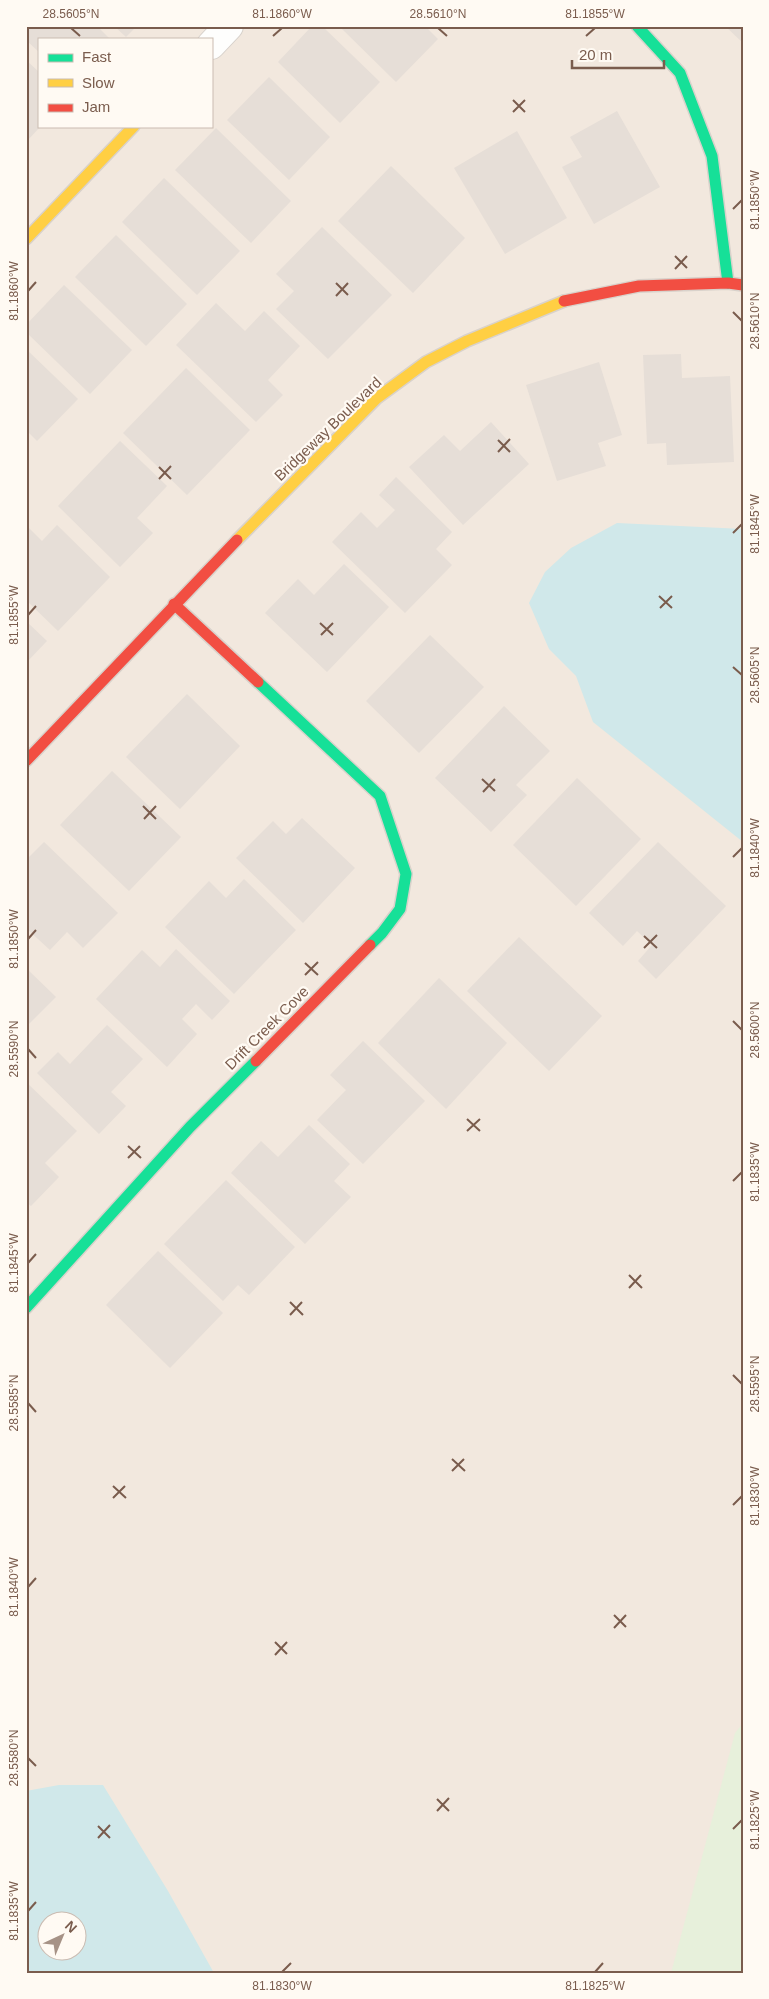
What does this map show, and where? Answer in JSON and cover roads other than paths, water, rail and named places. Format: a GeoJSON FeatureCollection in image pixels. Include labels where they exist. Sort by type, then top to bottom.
{"type":"FeatureCollection","features":[{"type":"Feature","properties":{"kind":"street"},"geometry":{"type":"LineString","coordinates":[[212,44],[229,26]]}},
{"type":"Feature","properties":{"kind":"street"},"geometry":{"type":"LineString","coordinates":[[637,26],[680,73],[712,156],[728,283]]}},
{"type":"Feature","properties":{"kind":"street"},"geometry":{"type":"LineString","coordinates":[[26,239],[132,128]]}},
{"type":"Feature","properties":{"kind":"street","name":"Bridgeway Boulevard"},"geometry":{"type":"LineString","coordinates":[[26,761],[174,604],[377,398],[426,362],[467,341],[561,302],[639,286],[728,283],[743,285]]}},
{"type":"Feature","properties":{"kind":"street","name":"Drift Creek Cove"},"geometry":{"type":"LineString","coordinates":[[26,1308],[190,1128],[382,933],[400,909],[406,874],[380,796],[174,604]]}},
{"type":"Feature","properties":{"kind":"water"},"geometry":{"type":"Polygon","coordinates":[[[617,523],[743,529],[743,842],[593,722],[576,676],[549,649],[529,603],[545,572],[571,548],[617,523]]]}},
{"type":"Feature","properties":{"kind":"water"},"geometry":{"type":"Polygon","coordinates":[[[59,1785],[103,1785],[168,1891],[214,1973],[26,1973],[26,1791],[59,1785]]]}}]}
